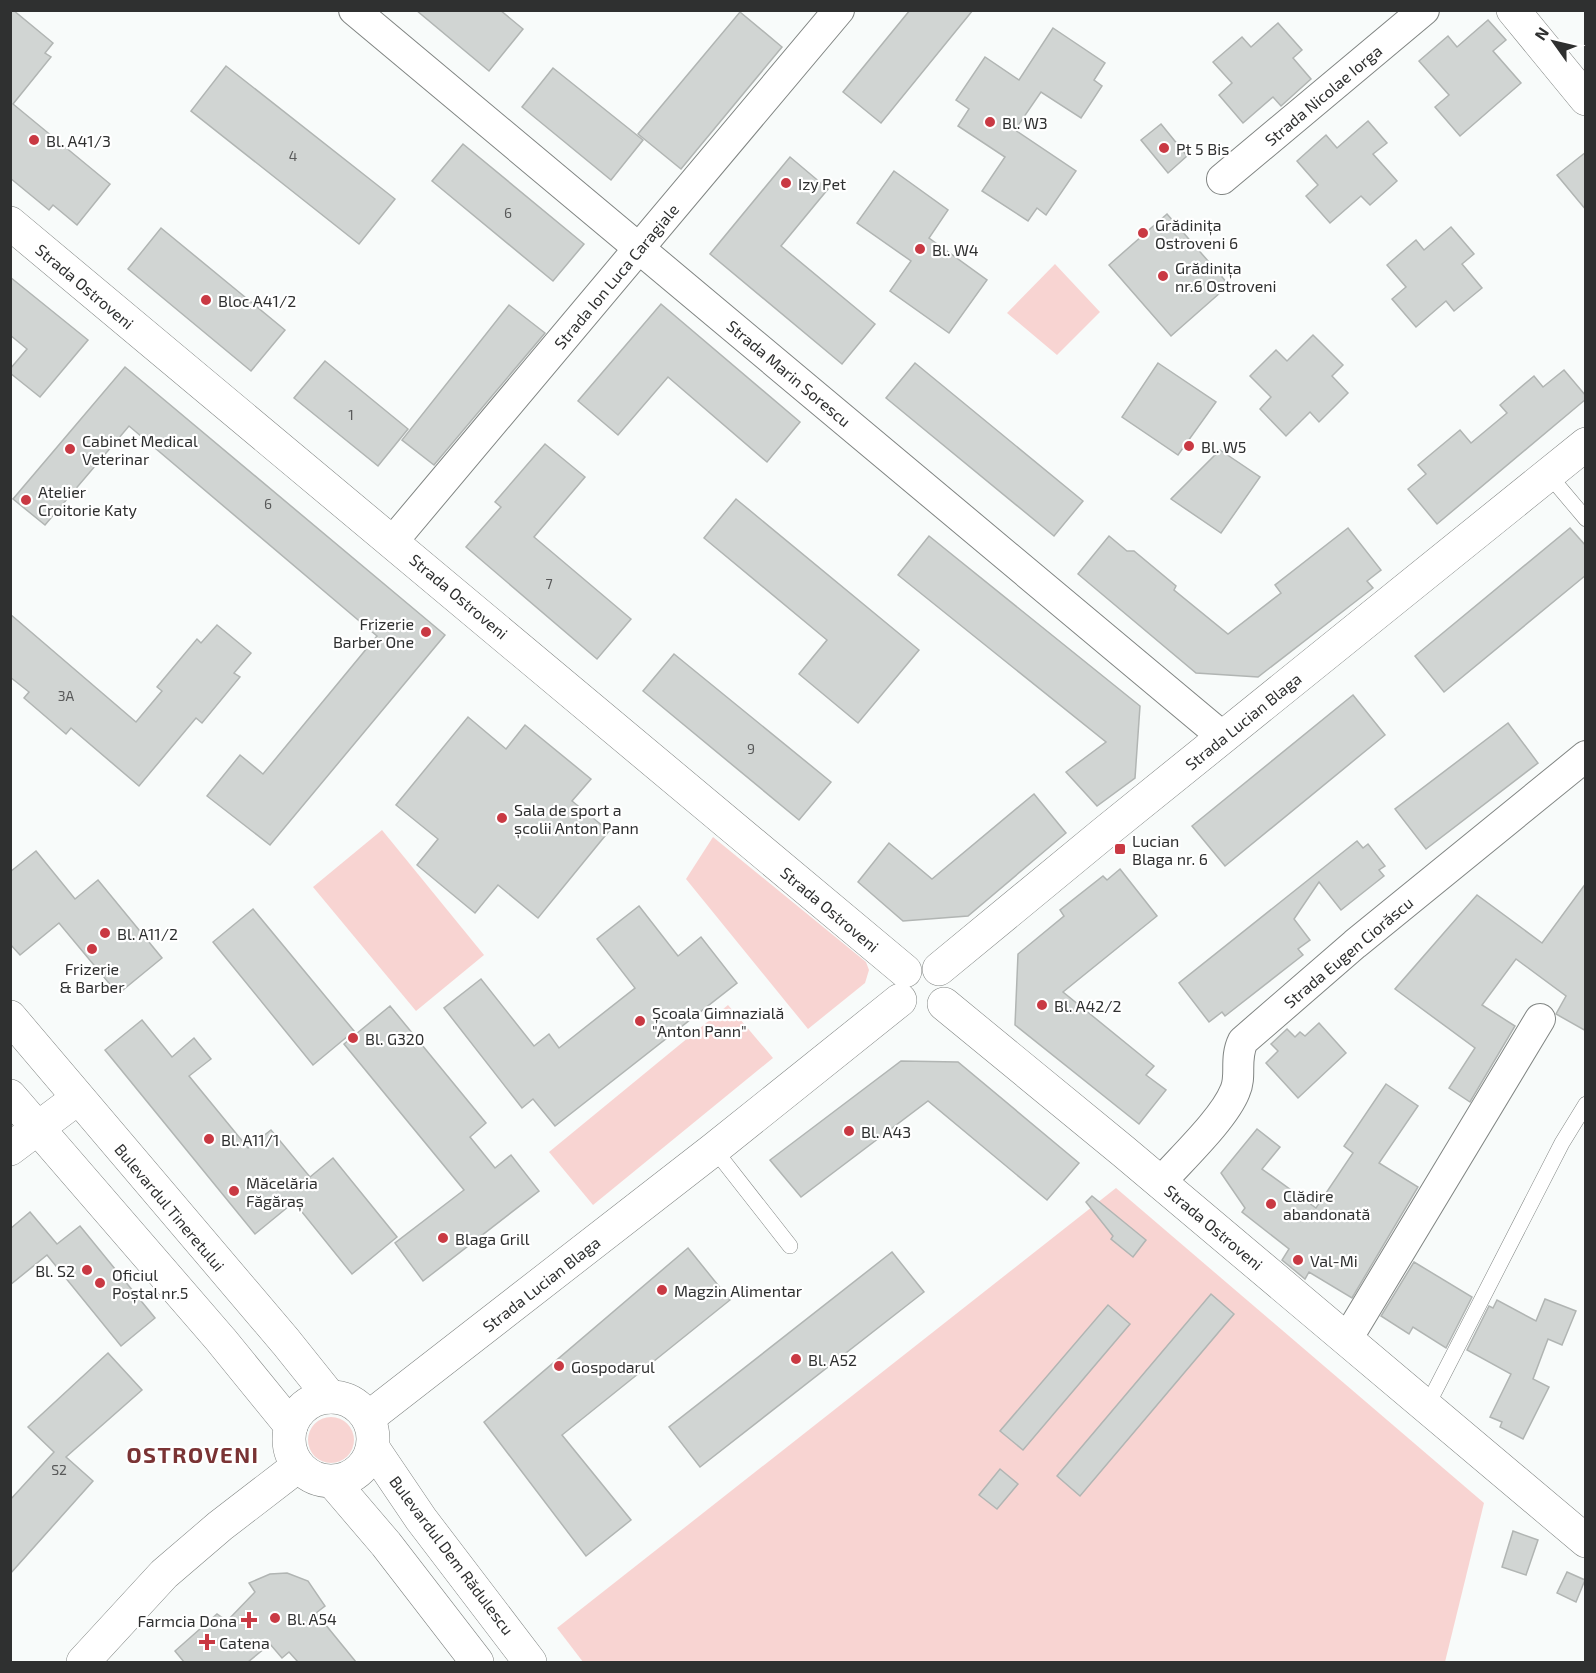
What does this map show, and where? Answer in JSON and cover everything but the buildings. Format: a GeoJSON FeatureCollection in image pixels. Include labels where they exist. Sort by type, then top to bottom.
{"type":"FeatureCollection","features":[{"type":"Feature","properties":{"kind":"street","name":"Strada Marin Sorescu"},"geometry":{"type":"LineString","coordinates":[[354,10],[1223,737]]}},
{"type":"Feature","properties":{"kind":"street","name":"Strada Ion Luca Caragiale"},"geometry":{"type":"LineString","coordinates":[[393,541],[839,10]]}},
{"type":"Feature","properties":{"kind":"street","name":"Strada Nicolae Iorga"},"geometry":{"type":"LineString","coordinates":[[1222,179],[1424,10]]}},
{"type":"Feature","properties":{"kind":"street"},"geometry":{"type":"LineString","coordinates":[[1513,10],[1586,99]]}},
{"type":"Feature","properties":{"kind":"street","name":"Strada Ostroveni"},"geometry":{"type":"LineString","coordinates":[[10,224],[393,541],[902,985]]}},
{"type":"Feature","properties":{"kind":"street","name":"Strada Lucian Blaga"},"geometry":{"type":"LineString","coordinates":[[939,969],[1586,444]]}},
{"type":"Feature","properties":{"kind":"street","name":"Strada Eugen Ciorăscu"},"geometry":{"type":"LineString","coordinates":[[1160,1183],[1227,1108],[1236,1089],[1238,1051],[1243,1041],[1355,944],[1586,756]]}},
{"type":"Feature","properties":{"kind":"street"},"geometry":{"type":"LineString","coordinates":[[922,964],[939,969],[948,982],[949,989],[944,1004],[932,1013],[917,1014],[904,1006],[902,985],[922,964]]}},
{"type":"Feature","properties":{"kind":"street","name":"Strada Lucian Blaga"},"geometry":{"type":"LineString","coordinates":[[370,1433],[714,1149],[902,985]]}},
{"type":"Feature","properties":{"kind":"street","name":"Strada Ostroveni"},"geometry":{"type":"LineString","coordinates":[[944,1004],[1586,1541]]}},
{"type":"Feature","properties":{"kind":"street","name":"Bulevardul Tineretului"},"geometry":{"type":"LineString","coordinates":[[10,1017],[330,1397]]}},
{"type":"Feature","properties":{"kind":"street"},"geometry":{"type":"LineString","coordinates":[[1347,1339],[1540,1019]]}},
{"type":"Feature","properties":{"kind":"street"},"geometry":{"type":"LineString","coordinates":[[10,1096],[221,1340],[291,1426]]}},
{"type":"Feature","properties":{"kind":"street"},"geometry":{"type":"LineString","coordinates":[[10,1149],[78,1098]]}},
{"type":"Feature","properties":{"kind":"street"},"geometry":{"type":"LineString","coordinates":[[330,1397],[354,1403],[370,1433],[364,1466],[357,1473],[333,1482],[313,1478],[298,1466],[289,1444],[291,1426],[304,1407],[316,1399],[330,1397]]}},
{"type":"Feature","properties":{"kind":"street","name":"Bulevardul Dem Rădulescu"},"geometry":{"type":"LineString","coordinates":[[370,1433],[421,1519],[530,1662]]}},
{"type":"Feature","properties":{"kind":"street"},"geometry":{"type":"LineString","coordinates":[[83,1662],[164,1574],[220,1526],[298,1466]]}},
{"type":"Feature","properties":{"kind":"street"},"geometry":{"type":"LineString","coordinates":[[333,1482],[387,1544],[477,1662]]}},
{"type":"Feature","properties":{"kind":"lane"},"geometry":{"type":"LineString","coordinates":[[1548,474],[1586,519]]}},
{"type":"Feature","properties":{"kind":"lane"},"geometry":{"type":"LineString","coordinates":[[1427,1406],[1562,1143],[1586,1104]]}},
{"type":"Feature","properties":{"kind":"lane"},"geometry":{"type":"LineString","coordinates":[[714,1149],[790,1246]]}},
{"type":"Feature","properties":{"kind":"shaded area"},"geometry":{"type":"Polygon","coordinates":[[[1055,264],[1100,312],[1057,355],[1007,313],[1055,264]]]}},
{"type":"Feature","properties":{"kind":"shaded area"},"geometry":{"type":"Polygon","coordinates":[[[382,830],[484,955],[416,1011],[313,887],[382,830]]]}},
{"type":"Feature","properties":{"kind":"shaded area"},"geometry":{"type":"Polygon","coordinates":[[[713,837],[866,962],[869,970],[865,983],[808,1029],[686,879],[713,837]]]}},
{"type":"Feature","properties":{"kind":"shaded area"},"geometry":{"type":"Polygon","coordinates":[[[728,1005],[773,1058],[593,1205],[549,1152],[728,1005]]]}},
{"type":"Feature","properties":{"kind":"shaded area"},"geometry":{"type":"Polygon","coordinates":[[[1116,1188],[1484,1503],[1445,1662],[583,1662],[557,1628],[1116,1188]]]}},
{"type":"Feature","properties":{"kind":"shaded area"},"geometry":{"type":"Polygon","coordinates":[[[331,1417],[347,1424],[354,1440],[347,1456],[331,1463],[315,1456],[308,1440],[315,1424],[331,1417]]]}},
{"type":"Feature","properties":{"kind":"place","name":"Bl. W3"},"geometry":{"type":"Point","coordinates":[990,122]}},
{"type":"Feature","properties":{"kind":"place","name":"Bl. A41/3"},"geometry":{"type":"Point","coordinates":[34,140]}},
{"type":"Feature","properties":{"kind":"place","name":"Pt 5 Bis"},"geometry":{"type":"Point","coordinates":[1164,148]}},
{"type":"Feature","properties":{"kind":"place","name":"Izy Pet"},"geometry":{"type":"Point","coordinates":[786,183]}},
{"type":"Feature","properties":{"kind":"place","name":"Grădinița Ostroveni 6"},"geometry":{"type":"Point","coordinates":[1143,233]}},
{"type":"Feature","properties":{"kind":"place","name":"Bl. W4"},"geometry":{"type":"Point","coordinates":[920,249]}},
{"type":"Feature","properties":{"kind":"place","name":"Grădinița nr.6 Ostroveni"},"geometry":{"type":"Point","coordinates":[1163,276]}},
{"type":"Feature","properties":{"kind":"place","name":"Bloc A41/2"},"geometry":{"type":"Point","coordinates":[206,300]}},
{"type":"Feature","properties":{"kind":"place","name":"Bl. W5"},"geometry":{"type":"Point","coordinates":[1189,446]}},
{"type":"Feature","properties":{"kind":"place","name":"Cabinet Medical Veterinar"},"geometry":{"type":"Point","coordinates":[70,449]}},
{"type":"Feature","properties":{"kind":"place","name":"Atelier Croitorie Katy"},"geometry":{"type":"Point","coordinates":[26,500]}},
{"type":"Feature","properties":{"kind":"place","name":"Frizerie Barber One"},"geometry":{"type":"Point","coordinates":[426,632]}},
{"type":"Feature","properties":{"kind":"place","name":"Sala de sport a școlii Anton Pann"},"geometry":{"type":"Point","coordinates":[502,818]}},
{"type":"Feature","properties":{"kind":"place","name":"Lucian Blaga nr. 6"},"geometry":{"type":"Point","coordinates":[1120,849]}},
{"type":"Feature","properties":{"kind":"place","name":"Bl. A11/2"},"geometry":{"type":"Point","coordinates":[105,933]}},
{"type":"Feature","properties":{"kind":"place","name":"Frizerie & Barber"},"geometry":{"type":"Point","coordinates":[92,949]}},
{"type":"Feature","properties":{"kind":"place","name":"Bl. A42/2"},"geometry":{"type":"Point","coordinates":[1042,1005]}},
{"type":"Feature","properties":{"kind":"place","name":"Școala Gimnazială \"Anton Pann\""},"geometry":{"type":"Point","coordinates":[640,1021]}},
{"type":"Feature","properties":{"kind":"place","name":"Bl. G320"},"geometry":{"type":"Point","coordinates":[353,1038]}},
{"type":"Feature","properties":{"kind":"place","name":"Bl. A43"},"geometry":{"type":"Point","coordinates":[849,1131]}},
{"type":"Feature","properties":{"kind":"place","name":"Bl. A11/1"},"geometry":{"type":"Point","coordinates":[209,1139]}},
{"type":"Feature","properties":{"kind":"place","name":"Măcelăria Făgăraș"},"geometry":{"type":"Point","coordinates":[234,1191]}},
{"type":"Feature","properties":{"kind":"place","name":"Clădire abandonată"},"geometry":{"type":"Point","coordinates":[1271,1204]}},
{"type":"Feature","properties":{"kind":"place","name":"Blaga Grill"},"geometry":{"type":"Point","coordinates":[443,1238]}},
{"type":"Feature","properties":{"kind":"place","name":"Val-Mi"},"geometry":{"type":"Point","coordinates":[1298,1260]}},
{"type":"Feature","properties":{"kind":"place","name":"Bl. S2"},"geometry":{"type":"Point","coordinates":[87,1270]}},
{"type":"Feature","properties":{"kind":"place","name":"Oficiul Poștal nr.5"},"geometry":{"type":"Point","coordinates":[100,1283]}},
{"type":"Feature","properties":{"kind":"place","name":"Magzin Alimentar"},"geometry":{"type":"Point","coordinates":[662,1290]}},
{"type":"Feature","properties":{"kind":"place","name":"Bl. A52"},"geometry":{"type":"Point","coordinates":[796,1359]}},
{"type":"Feature","properties":{"kind":"place","name":"Gospodarul"},"geometry":{"type":"Point","coordinates":[559,1366]}},
{"type":"Feature","properties":{"kind":"place","name":"Bl. A54"},"geometry":{"type":"Point","coordinates":[275,1618]}},
{"type":"Feature","properties":{"kind":"place","name":"Farmcia Dona"},"geometry":{"type":"Point","coordinates":[249,1620]}},
{"type":"Feature","properties":{"kind":"place","name":"Catena"},"geometry":{"type":"Point","coordinates":[207,1642]}},
{"type":"Feature","properties":{"kind":"district","name":"OSTROVENI"},"geometry":{"type":"Point","coordinates":[193,1454]}}]}
